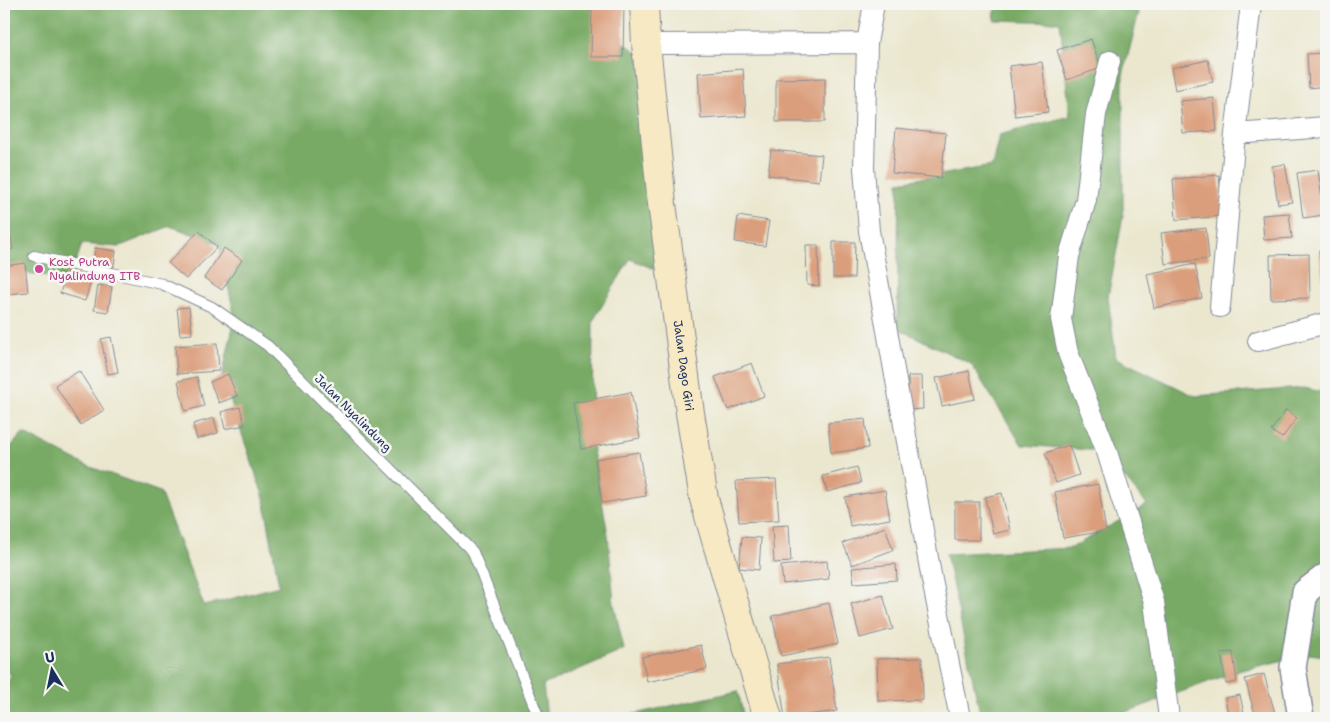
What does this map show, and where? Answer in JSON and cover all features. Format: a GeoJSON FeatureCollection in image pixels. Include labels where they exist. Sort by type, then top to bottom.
{"type":"FeatureCollection","features":[{"type":"Feature","properties":{"kind":"main road","name":"Jalan Dago Giri"},"geometry":{"type":"LineString","coordinates":[[644,4],[646,44],[665,223],[690,413],[704,499],[768,718]]}},
{"type":"Feature","properties":{"kind":"street"},"geometry":{"type":"LineString","coordinates":[[874,4],[867,43],[864,168],[869,231],[932,580],[960,718]]}},
{"type":"Feature","properties":{"kind":"street"},"geometry":{"type":"LineString","coordinates":[[1220,307],[1235,134],[1251,4]]}},
{"type":"Feature","properties":{"kind":"street"},"geometry":{"type":"LineString","coordinates":[[646,44],[867,43]]}},
{"type":"Feature","properties":{"kind":"street"},"geometry":{"type":"LineString","coordinates":[[1110,61],[1096,114],[1086,200],[1069,256],[1061,318],[1068,353],[1107,452],[1154,602],[1169,718]]}},
{"type":"Feature","properties":{"kind":"street"},"geometry":{"type":"LineString","coordinates":[[1235,134],[1326,127]]}},
{"type":"Feature","properties":{"kind":"street"},"geometry":{"type":"LineString","coordinates":[[1258,341],[1326,323]]}},
{"type":"Feature","properties":{"kind":"street"},"geometry":{"type":"LineString","coordinates":[[1302,718],[1293,668],[1305,592],[1326,576]]}},
{"type":"Feature","properties":{"kind":"lane","name":"Jalan Nyalindung"},"geometry":{"type":"LineString","coordinates":[[34,256],[162,284],[212,307],[268,346],[473,552],[539,718]]}},
{"type":"Feature","properties":{"kind":"green space"},"geometry":{"type":"Polygon","coordinates":[[[4,4],[590,4],[601,27],[644,57],[669,275],[630,259],[593,321],[592,445],[608,535],[614,604],[624,650],[543,685],[547,718],[4,718],[4,687],[11,675],[4,669],[4,454],[23,433],[85,465],[160,492],[204,606],[279,586],[264,498],[222,376],[235,318],[219,244],[170,226],[118,247],[82,244],[70,279],[6,270],[4,261],[4,4]]]}},
{"type":"Feature","properties":{"kind":"green space"},"geometry":{"type":"Polygon","coordinates":[[[996,4],[1141,4],[1123,75],[1123,216],[1108,297],[1116,358],[1195,396],[1304,388],[1326,393],[1326,656],[1309,654],[1238,671],[1121,714],[1103,718],[981,718],[946,554],[1071,548],[1147,505],[1102,451],[1022,445],[971,364],[897,328],[899,182],[992,166],[999,135],[1070,116],[1060,22],[994,20],[996,4]]]}},
{"type":"Feature","properties":{"kind":"green space"},"geometry":{"type":"Polygon","coordinates":[[[738,691],[744,718],[626,718],[630,715],[738,691]]]}},
{"type":"Feature","properties":{"kind":"building"},"geometry":{"type":"Polygon","coordinates":[[[592,4],[624,4],[623,57],[591,57],[592,4]]]}},
{"type":"Feature","properties":{"kind":"building"},"geometry":{"type":"Polygon","coordinates":[[[1091,39],[1101,68],[1067,80],[1057,50],[1091,39]]]}},
{"type":"Feature","properties":{"kind":"building"},"geometry":{"type":"Polygon","coordinates":[[[1326,53],[1326,86],[1309,88],[1307,54],[1326,53]]]}},
{"type":"Feature","properties":{"kind":"building"},"geometry":{"type":"Polygon","coordinates":[[[1208,60],[1213,82],[1175,90],[1171,68],[1208,60]]]}},
{"type":"Feature","properties":{"kind":"building"},"geometry":{"type":"Polygon","coordinates":[[[1042,62],[1048,112],[1015,116],[1009,66],[1042,62]]]}},
{"type":"Feature","properties":{"kind":"building"},"geometry":{"type":"Polygon","coordinates":[[[743,69],[746,116],[701,119],[698,73],[743,69]]]}},
{"type":"Feature","properties":{"kind":"building"},"geometry":{"type":"Polygon","coordinates":[[[825,78],[825,122],[776,122],[776,79],[825,78]]]}},
{"type":"Feature","properties":{"kind":"building"},"geometry":{"type":"Polygon","coordinates":[[[1214,98],[1217,131],[1183,133],[1180,101],[1214,98]]]}},
{"type":"Feature","properties":{"kind":"building"},"geometry":{"type":"Polygon","coordinates":[[[896,128],[946,133],[941,178],[892,173],[896,128]]]}},
{"type":"Feature","properties":{"kind":"building"},"geometry":{"type":"Polygon","coordinates":[[[771,150],[822,155],[819,181],[768,175],[771,150]]]}},
{"type":"Feature","properties":{"kind":"building"},"geometry":{"type":"Polygon","coordinates":[[[1285,164],[1292,202],[1278,204],[1272,166],[1285,164]]]}},
{"type":"Feature","properties":{"kind":"building"},"geometry":{"type":"Polygon","coordinates":[[[1318,170],[1324,215],[1303,218],[1297,173],[1318,170]]]}},
{"type":"Feature","properties":{"kind":"building"},"geometry":{"type":"Polygon","coordinates":[[[1219,175],[1223,216],[1176,220],[1173,179],[1219,175]]]}},
{"type":"Feature","properties":{"kind":"building"},"geometry":{"type":"Polygon","coordinates":[[[1289,213],[1292,238],[1264,240],[1262,215],[1289,213]]]}},
{"type":"Feature","properties":{"kind":"building"},"geometry":{"type":"Polygon","coordinates":[[[738,216],[769,221],[765,246],[735,242],[738,216]]]}},
{"type":"Feature","properties":{"kind":"building"},"geometry":{"type":"Polygon","coordinates":[[[7,219],[13,249],[4,251],[4,220],[7,219]]]}},
{"type":"Feature","properties":{"kind":"building"},"geometry":{"type":"Polygon","coordinates":[[[1206,228],[1209,259],[1165,264],[1161,233],[1206,228]]]}},
{"type":"Feature","properties":{"kind":"building"},"geometry":{"type":"Polygon","coordinates":[[[199,231],[217,247],[186,279],[168,263],[199,231]]]}},
{"type":"Feature","properties":{"kind":"building"},"geometry":{"type":"Polygon","coordinates":[[[833,242],[855,242],[854,278],[833,278],[833,242]]]}},
{"type":"Feature","properties":{"kind":"building"},"geometry":{"type":"Polygon","coordinates":[[[806,245],[818,245],[819,286],[807,285],[806,245]]]}},
{"type":"Feature","properties":{"kind":"building"},"geometry":{"type":"Polygon","coordinates":[[[95,248],[116,251],[113,272],[92,269],[95,248]]]}},
{"type":"Feature","properties":{"kind":"building"},"geometry":{"type":"Polygon","coordinates":[[[224,248],[242,260],[222,290],[204,278],[224,248]]]}},
{"type":"Feature","properties":{"kind":"building"},"geometry":{"type":"Polygon","coordinates":[[[1326,249],[1326,285],[1324,286],[1319,250],[1326,249]]]}},
{"type":"Feature","properties":{"kind":"building"},"geometry":{"type":"Polygon","coordinates":[[[1309,254],[1310,298],[1271,299],[1270,255],[1309,254]]]}},
{"type":"Feature","properties":{"kind":"building"},"geometry":{"type":"Polygon","coordinates":[[[25,263],[28,292],[6,294],[4,266],[25,263]]]}},
{"type":"Feature","properties":{"kind":"building"},"geometry":{"type":"Polygon","coordinates":[[[1195,264],[1202,298],[1154,308],[1147,274],[1195,264]]]}},
{"type":"Feature","properties":{"kind":"building"},"geometry":{"type":"Polygon","coordinates":[[[67,271],[92,279],[85,301],[60,293],[67,271]]]}},
{"type":"Feature","properties":{"kind":"building"},"geometry":{"type":"Polygon","coordinates":[[[98,285],[112,287],[108,312],[94,310],[98,285]]]}},
{"type":"Feature","properties":{"kind":"building"},"geometry":{"type":"Polygon","coordinates":[[[189,307],[192,334],[180,335],[177,308],[189,307]]]}},
{"type":"Feature","properties":{"kind":"building"},"geometry":{"type":"Polygon","coordinates":[[[111,337],[118,372],[108,374],[101,339],[111,337]]]}},
{"type":"Feature","properties":{"kind":"building"},"geometry":{"type":"Polygon","coordinates":[[[217,343],[219,371],[177,374],[175,346],[217,343]]]}},
{"type":"Feature","properties":{"kind":"building"},"geometry":{"type":"Polygon","coordinates":[[[752,363],[764,396],[728,410],[715,377],[752,363]]]}},
{"type":"Feature","properties":{"kind":"building"},"geometry":{"type":"Polygon","coordinates":[[[79,371],[104,410],[80,425],[55,385],[79,371]]]}},
{"type":"Feature","properties":{"kind":"building"},"geometry":{"type":"Polygon","coordinates":[[[969,371],[975,399],[942,406],[936,378],[969,371]]]}},
{"type":"Feature","properties":{"kind":"building"},"geometry":{"type":"Polygon","coordinates":[[[228,374],[237,396],[219,403],[210,382],[228,374]]]}},
{"type":"Feature","properties":{"kind":"building"},"geometry":{"type":"Polygon","coordinates":[[[908,376],[922,376],[923,409],[908,410],[908,376]]]}},
{"type":"Feature","properties":{"kind":"building"},"geometry":{"type":"Polygon","coordinates":[[[197,377],[204,406],[185,411],[178,381],[197,377]]]}},
{"type":"Feature","properties":{"kind":"building"},"geometry":{"type":"Polygon","coordinates":[[[631,392],[640,438],[581,449],[573,403],[631,392]]]}},
{"type":"Feature","properties":{"kind":"building"},"geometry":{"type":"Polygon","coordinates":[[[240,407],[245,425],[225,429],[221,412],[240,407]]]}},
{"type":"Feature","properties":{"kind":"building"},"geometry":{"type":"Polygon","coordinates":[[[1286,410],[1297,418],[1282,438],[1271,431],[1286,410]]]}},
{"type":"Feature","properties":{"kind":"building"},"geometry":{"type":"Polygon","coordinates":[[[214,418],[218,433],[197,439],[193,424],[214,418]]]}},
{"type":"Feature","properties":{"kind":"building"},"geometry":{"type":"Polygon","coordinates":[[[865,419],[868,448],[831,453],[828,423],[865,419]]]}},
{"type":"Feature","properties":{"kind":"building"},"geometry":{"type":"Polygon","coordinates":[[[1069,445],[1079,475],[1056,483],[1045,453],[1069,445]]]}},
{"type":"Feature","properties":{"kind":"building"},"geometry":{"type":"Polygon","coordinates":[[[639,452],[646,496],[602,503],[595,459],[639,452]]]}},
{"type":"Feature","properties":{"kind":"building"},"geometry":{"type":"Polygon","coordinates":[[[857,467],[861,483],[827,492],[823,476],[857,467]]]}},
{"type":"Feature","properties":{"kind":"building"},"geometry":{"type":"Polygon","coordinates":[[[776,479],[779,520],[739,522],[736,481],[776,479]]]}},
{"type":"Feature","properties":{"kind":"building"},"geometry":{"type":"Polygon","coordinates":[[[1098,484],[1106,531],[1063,538],[1055,492],[1098,484]]]}},
{"type":"Feature","properties":{"kind":"building"},"geometry":{"type":"Polygon","coordinates":[[[885,490],[890,519],[850,526],[845,497],[885,490]]]}},
{"type":"Feature","properties":{"kind":"building"},"geometry":{"type":"Polygon","coordinates":[[[1002,493],[1010,530],[993,534],[985,497],[1002,493]]]}},
{"type":"Feature","properties":{"kind":"building"},"geometry":{"type":"Polygon","coordinates":[[[955,502],[979,502],[979,540],[955,540],[955,502]]]}},
{"type":"Feature","properties":{"kind":"building"},"geometry":{"type":"Polygon","coordinates":[[[789,525],[791,562],[774,563],[772,526],[789,525]]]}},
{"type":"Feature","properties":{"kind":"building"},"geometry":{"type":"Polygon","coordinates":[[[885,527],[893,550],[852,565],[843,543],[885,527]]]}},
{"type":"Feature","properties":{"kind":"building"},"geometry":{"type":"Polygon","coordinates":[[[742,537],[761,538],[759,570],[739,568],[742,537]]]}},
{"type":"Feature","properties":{"kind":"building"},"geometry":{"type":"Polygon","coordinates":[[[827,561],[829,579],[783,584],[781,566],[827,561]]]}},
{"type":"Feature","properties":{"kind":"building"},"geometry":{"type":"Polygon","coordinates":[[[896,564],[897,580],[854,583],[852,568],[896,564]]]}},
{"type":"Feature","properties":{"kind":"building"},"geometry":{"type":"Polygon","coordinates":[[[883,595],[893,629],[860,638],[851,604],[883,595]]]}},
{"type":"Feature","properties":{"kind":"building"},"geometry":{"type":"Polygon","coordinates":[[[829,603],[838,644],[781,656],[772,616],[829,603]]]}},
{"type":"Feature","properties":{"kind":"building"},"geometry":{"type":"Polygon","coordinates":[[[701,645],[707,669],[647,682],[642,657],[701,645]]]}},
{"type":"Feature","properties":{"kind":"building"},"geometry":{"type":"Polygon","coordinates":[[[1233,652],[1237,682],[1226,684],[1221,653],[1233,652]]]}},
{"type":"Feature","properties":{"kind":"building"},"geometry":{"type":"Polygon","coordinates":[[[829,657],[837,711],[785,718],[777,664],[829,657]]]}},
{"type":"Feature","properties":{"kind":"building"},"geometry":{"type":"Polygon","coordinates":[[[922,658],[923,700],[878,701],[877,659],[922,658]]]}},
{"type":"Feature","properties":{"kind":"building"},"geometry":{"type":"Polygon","coordinates":[[[1264,674],[1276,717],[1256,718],[1245,679],[1264,674]]]}},
{"type":"Feature","properties":{"kind":"building"},"geometry":{"type":"Polygon","coordinates":[[[1240,695],[1245,718],[1229,718],[1225,698],[1240,695]]]}},
{"type":"Feature","properties":{"kind":"place","name":"Kost Putra Nyalindung ITB"},"geometry":{"type":"Point","coordinates":[39,269]}}]}
